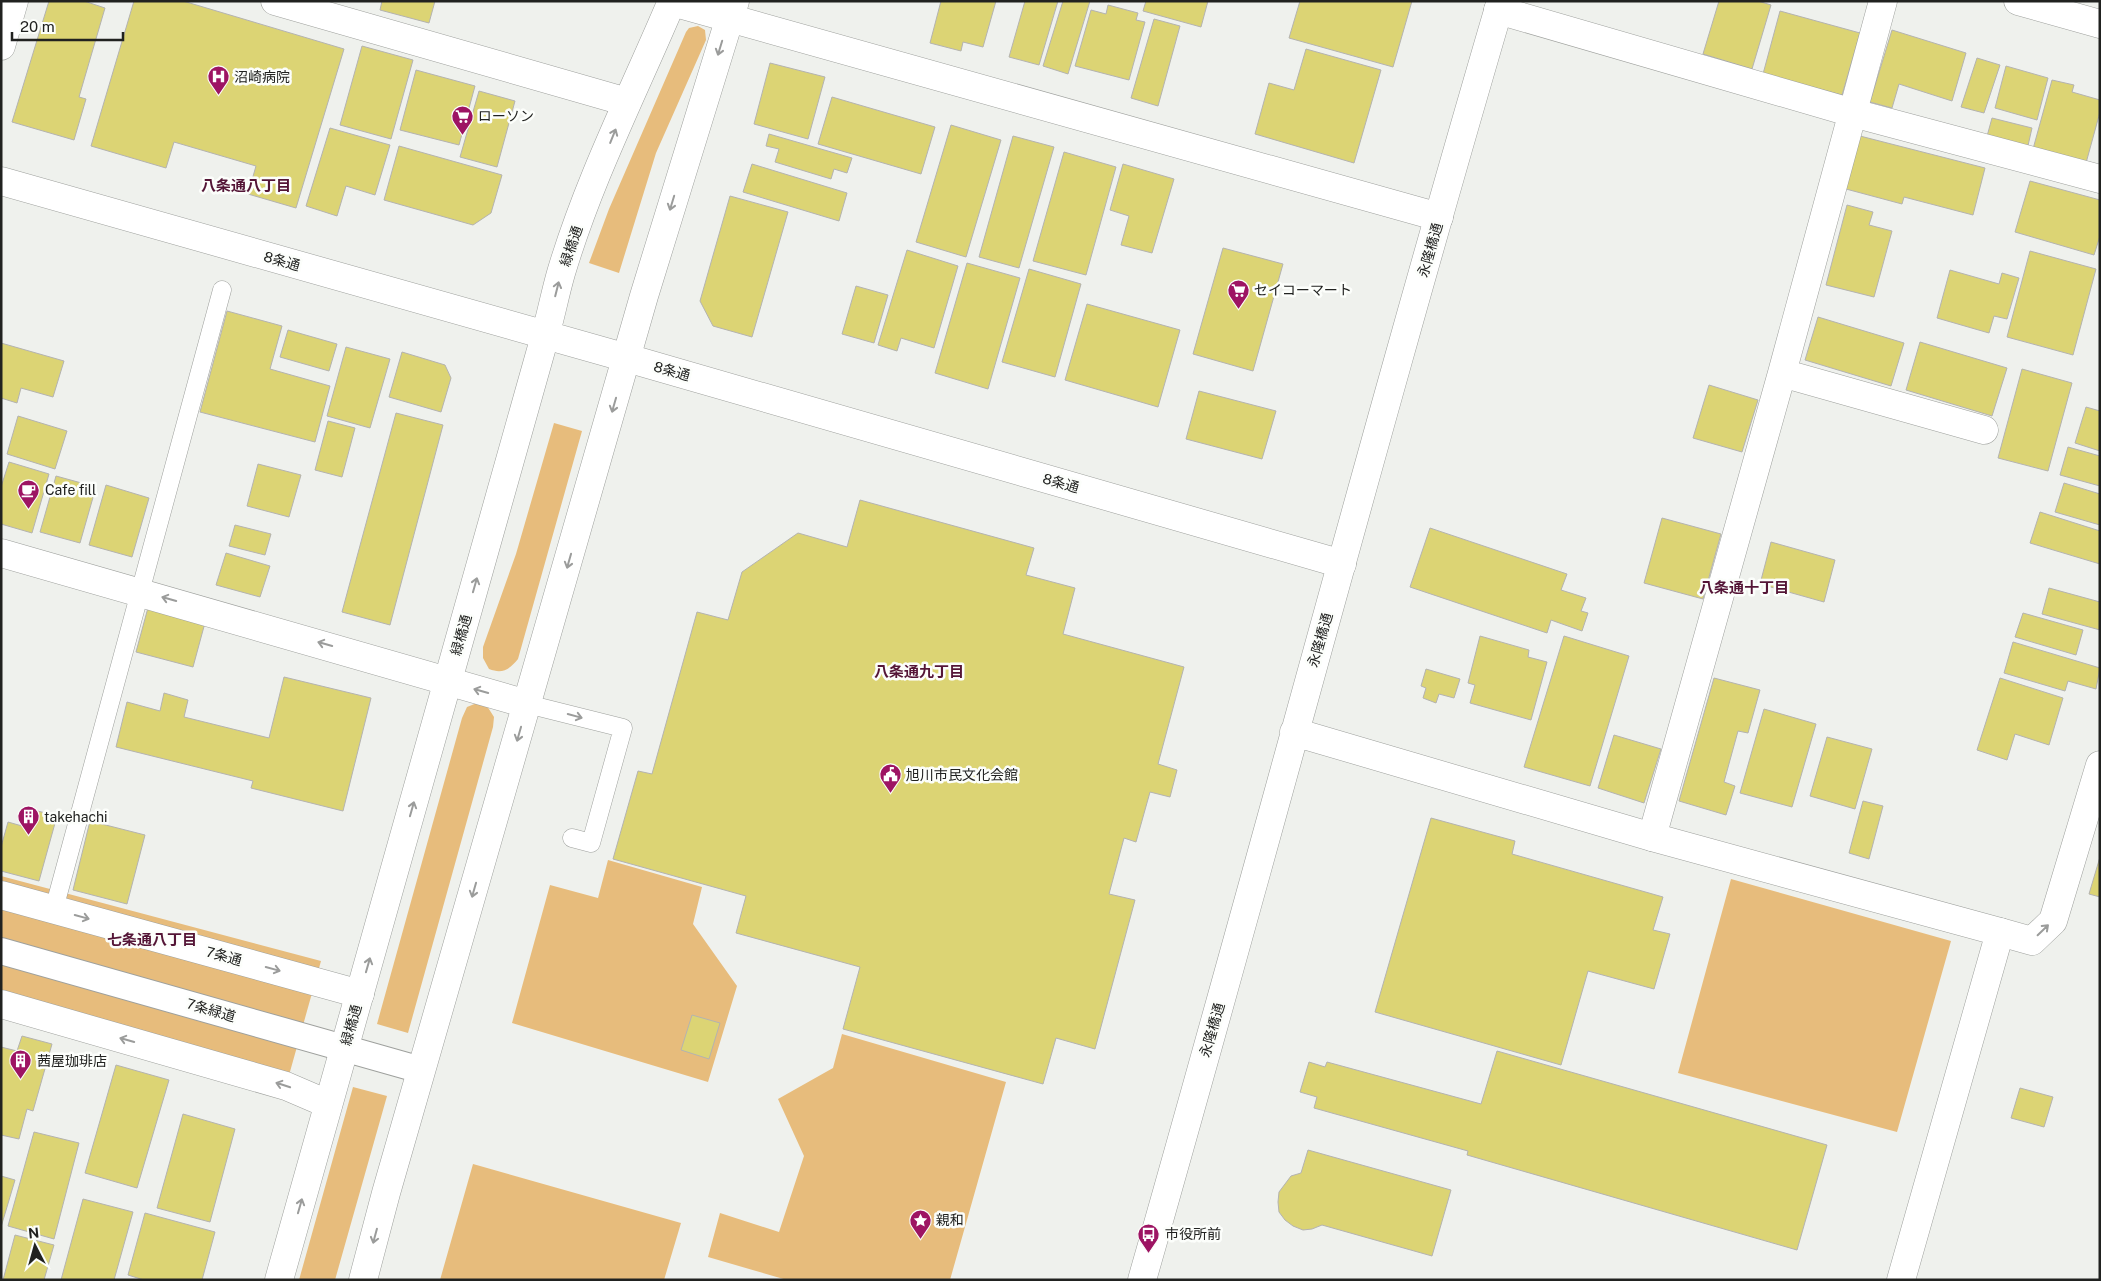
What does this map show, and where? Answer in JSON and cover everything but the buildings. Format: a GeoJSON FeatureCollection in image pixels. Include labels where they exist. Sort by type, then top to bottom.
{"type":"FeatureCollection","features":[{"type":"Feature","properties":{"kind":"street"},"geometry":{"type":"LineString","coordinates":[[1,46],[14,1]]}},
{"type":"Feature","properties":{"kind":"street"},"geometry":{"type":"LineString","coordinates":[[275,1],[627,102]]}},
{"type":"Feature","properties":{"kind":"street"},"geometry":{"type":"LineString","coordinates":[[1652,837],[1884,1]]}},
{"type":"Feature","properties":{"kind":"street"},"geometry":{"type":"LineString","coordinates":[[2018,1],[2100,24]]}},
{"type":"Feature","properties":{"kind":"street"},"geometry":{"type":"LineString","coordinates":[[672,2],[732,10],[1439,217]]}},
{"type":"Feature","properties":{"kind":"street","name":"緑橋通"},"geometry":{"type":"LineString","coordinates":[[279,1280],[546,336],[561,273],[627,102],[672,2]]}},
{"type":"Feature","properties":{"kind":"street"},"geometry":{"type":"LineString","coordinates":[[1499,6],[1853,113],[2100,179]]}},
{"type":"Feature","properties":{"kind":"street","name":"永隆橋通"},"geometry":{"type":"LineString","coordinates":[[1142,1280],[1294,732],[1499,6]]}},
{"type":"Feature","properties":{"kind":"street"},"geometry":{"type":"LineString","coordinates":[[363,1280],[421,1070],[647,287],[732,10]]}},
{"type":"Feature","properties":{"kind":"street","name":"8条通"},"geometry":{"type":"LineString","coordinates":[[1,180],[1342,564]]}},
{"type":"Feature","properties":{"kind":"street"},"geometry":{"type":"LineString","coordinates":[[1782,374],[1984,430]]}},
{"type":"Feature","properties":{"kind":"street"},"geometry":{"type":"LineString","coordinates":[[1,552],[527,704]]}},
{"type":"Feature","properties":{"kind":"street"},"geometry":{"type":"LineString","coordinates":[[1294,732],[1652,837],[2032,941],[2053,921],[2099,772]]}},
{"type":"Feature","properties":{"kind":"street","name":"7条通"},"geometry":{"type":"LineString","coordinates":[[1,895],[360,994]]}},
{"type":"Feature","properties":{"kind":"street"},"geometry":{"type":"LineString","coordinates":[[1901,1280],[2000,932]]}},
{"type":"Feature","properties":{"kind":"street","name":"7条緑道"},"geometry":{"type":"LineString","coordinates":[[1,951],[421,1070]]}},
{"type":"Feature","properties":{"kind":"street"},"geometry":{"type":"LineString","coordinates":[[1,1004],[286,1086],[328,1104]]}},
{"type":"Feature","properties":{"kind":"lane"},"geometry":{"type":"LineString","coordinates":[[54,910],[222,290]]}},
{"type":"Feature","properties":{"kind":"lane"},"geometry":{"type":"LineString","coordinates":[[527,704],[623,728],[591,843],[572,838]]}},
{"type":"Feature","properties":{"kind":"shaded area"},"geometry":{"type":"Polygon","coordinates":[[[698,26],[705,30],[706,40],[656,153],[619,273],[589,263],[609,209],[686,32],[689,28],[698,26]]]}},
{"type":"Feature","properties":{"kind":"shaded area"},"geometry":{"type":"Polygon","coordinates":[[[554,423],[582,431],[518,659],[505,670],[489,669],[483,658],[483,647],[516,554],[554,423]]]}},
{"type":"Feature","properties":{"kind":"shaded area"},"geometry":{"type":"Polygon","coordinates":[[[477,703],[487,706],[494,717],[493,727],[408,1033],[377,1024],[462,718],[467,707],[477,703]]]}},
{"type":"Feature","properties":{"kind":"shaded area"},"geometry":{"type":"Polygon","coordinates":[[[608,860],[702,887],[693,924],[737,986],[708,1082],[512,1023],[550,885],[598,898],[608,860]]]}},
{"type":"Feature","properties":{"kind":"shaded area"},"geometry":{"type":"Polygon","coordinates":[[[1,876],[321,961],[286,1086],[1,1006],[1,876]]]}},
{"type":"Feature","properties":{"kind":"shaded area"},"geometry":{"type":"Polygon","coordinates":[[[1731,879],[1951,941],[1897,1132],[1678,1073],[1731,879]]]}},
{"type":"Feature","properties":{"kind":"shaded area"},"geometry":{"type":"Polygon","coordinates":[[[842,1034],[1006,1082],[950,1280],[787,1280],[708,1257],[720,1213],[779,1232],[804,1156],[778,1099],[833,1068],[842,1034]]]}},
{"type":"Feature","properties":{"kind":"shaded area"},"geometry":{"type":"Polygon","coordinates":[[[353,1087],[387,1096],[335,1280],[299,1280],[353,1087]]]}},
{"type":"Feature","properties":{"kind":"shaded area"},"geometry":{"type":"Polygon","coordinates":[[[473,1164],[681,1223],[664,1280],[440,1280],[473,1164]]]}},
{"type":"Feature","properties":{"kind":"place","name":"沼崎病院"},"geometry":{"type":"Point","coordinates":[218,96]}},
{"type":"Feature","properties":{"kind":"place","name":"ローソン"},"geometry":{"type":"Point","coordinates":[462,135]}},
{"type":"Feature","properties":{"kind":"place","name":"セイコーマート"},"geometry":{"type":"Point","coordinates":[1238,309]}},
{"type":"Feature","properties":{"kind":"place","name":"Cafe fill"},"geometry":{"type":"Point","coordinates":[29,509]}},
{"type":"Feature","properties":{"kind":"place","name":"旭川市民文化会館"},"geometry":{"type":"Point","coordinates":[890,794]}},
{"type":"Feature","properties":{"kind":"place","name":"takehachi"},"geometry":{"type":"Point","coordinates":[28,836]}},
{"type":"Feature","properties":{"kind":"place","name":"茜屋珈琲店"},"geometry":{"type":"Point","coordinates":[21,1080]}},
{"type":"Feature","properties":{"kind":"place","name":"親和"},"geometry":{"type":"Point","coordinates":[920,1239]}},
{"type":"Feature","properties":{"kind":"place","name":"市役所前"},"geometry":{"type":"Point","coordinates":[1149,1253]}},
{"type":"Feature","properties":{"kind":"district","name":"八条通八丁目"},"geometry":{"type":"Point","coordinates":[246,186]}},
{"type":"Feature","properties":{"kind":"district","name":"八条通十丁目"},"geometry":{"type":"Point","coordinates":[1744,588]}},
{"type":"Feature","properties":{"kind":"district","name":"八条通九丁目"},"geometry":{"type":"Point","coordinates":[919,672]}},
{"type":"Feature","properties":{"kind":"district","name":"七条通八丁目"},"geometry":{"type":"Point","coordinates":[152,940]}}]}
